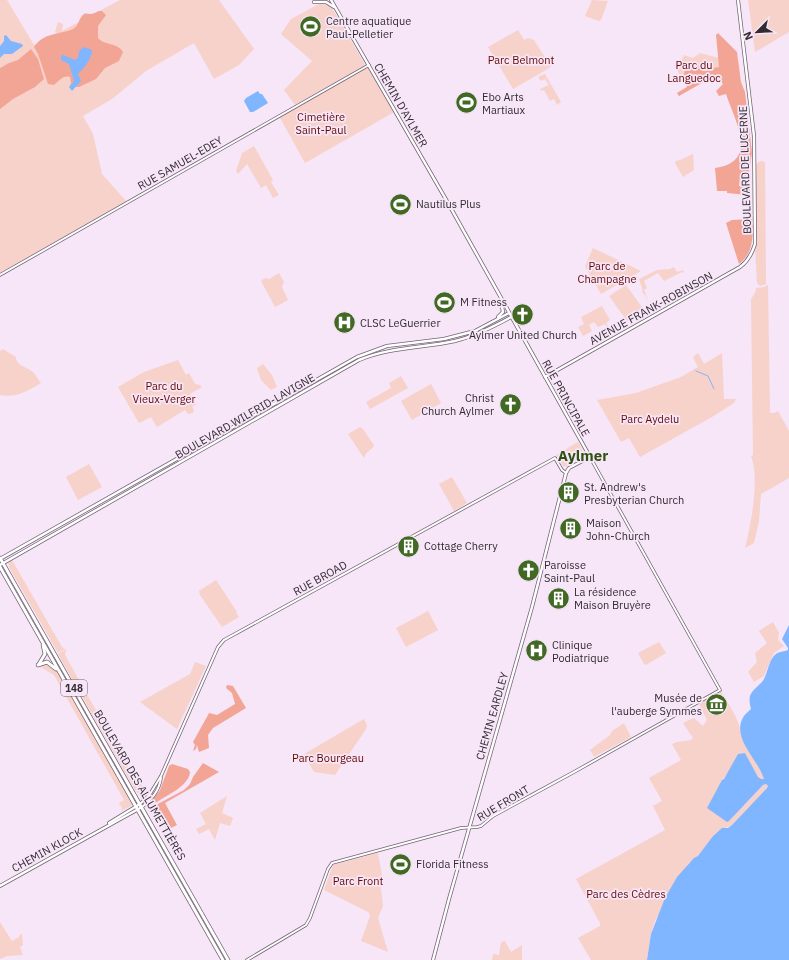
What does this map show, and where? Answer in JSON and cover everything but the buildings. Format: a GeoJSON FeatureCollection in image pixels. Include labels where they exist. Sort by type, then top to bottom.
{"type":"FeatureCollection","features":[{"type":"Feature","properties":{"kind":"highway","name":"BOULEVARD DES ALLUMETTIÈRES"},"geometry":{"type":"LineString","coordinates":[[0,558],[1,565],[40,637],[223,960]]}},
{"type":"Feature","properties":{"kind":"highway","name":"BOULEVARD DES ALLUMETTIÈRES"},"geometry":{"type":"LineString","coordinates":[[1,565],[141,805],[228,960]]}},
{"type":"Feature","properties":{"kind":"highway"},"geometry":{"type":"LineString","coordinates":[[40,637],[45,654],[38,665],[49,663],[64,679]]}},
{"type":"Feature","properties":{"kind":"main road"},"geometry":{"type":"LineString","coordinates":[[316,0],[314,2],[326,2],[337,10]]}},
{"type":"Feature","properties":{"kind":"main road","name":"CHEMIN D'AYLMER"},"geometry":{"type":"LineString","coordinates":[[331,0],[457,219]]}},
{"type":"Feature","properties":{"kind":"main road","name":"BOULEVARD DE LUCERNE"},"geometry":{"type":"LineString","coordinates":[[738,0],[754,136],[755,244]]}},
{"type":"Feature","properties":{"kind":"main road","name":"RUE PRINCIPALE"},"geometry":{"type":"LineString","coordinates":[[457,219],[590,457]]}},
{"type":"Feature","properties":{"kind":"main road","name":"AVENUE FRANK-ROBINSON"},"geometry":{"type":"LineString","coordinates":[[545,377],[740,267],[750,256],[755,244]]}},
{"type":"Feature","properties":{"kind":"main road"},"geometry":{"type":"LineString","coordinates":[[493,321],[503,312],[503,307],[498,294]]}},
{"type":"Feature","properties":{"kind":"main road","name":"BOULEVARD WILFRID-LAVIGNE"},"geometry":{"type":"LineString","coordinates":[[0,558],[357,357],[377,348],[448,338],[475,331],[509,313]]}},
{"type":"Feature","properties":{"kind":"main road","name":"BOULEVARD WILFRID-LAVIGNE"},"geometry":{"type":"LineString","coordinates":[[1,565],[359,360],[392,350],[444,343],[468,337],[486,331],[511,317]]}},
{"type":"Feature","properties":{"kind":"main road"},"geometry":{"type":"LineString","coordinates":[[565,474],[569,468],[590,457]]}},
{"type":"Feature","properties":{"kind":"main road","name":"CHEMIN EARDLEY"},"geometry":{"type":"LineString","coordinates":[[433,960],[532,607],[565,474]]}},
{"type":"Feature","properties":{"kind":"main road","name":"CHEMIN KLOCK"},"geometry":{"type":"LineString","coordinates":[[0,886],[141,805]]}},
{"type":"Feature","properties":{"kind":"street","name":"RUE SAMUEL-EDEY"},"geometry":{"type":"LineString","coordinates":[[0,275],[369,65]]}},
{"type":"Feature","properties":{"kind":"street","name":"RUE PRINCIPALE"},"geometry":{"type":"LineString","coordinates":[[590,457],[720,690]]}},
{"type":"Feature","properties":{"kind":"street","name":"RUE BROAD"},"geometry":{"type":"LineString","coordinates":[[141,805],[150,800],[156,792],[161,776],[222,641],[555,458],[565,474]]}},
{"type":"Feature","properties":{"kind":"street","name":"RUE FRONT"},"geometry":{"type":"LineString","coordinates":[[247,960],[302,929],[306,925],[328,869],[332,863],[461,828],[481,826],[493,816],[720,690]]}},
{"type":"Feature","properties":{"kind":"street","name":"RUE BROAD"},"geometry":{"type":"LineString","coordinates":[[141,805],[161,776]]}},
{"type":"Feature","properties":{"kind":"street","name":"RUE FRONT"},"geometry":{"type":"LineString","coordinates":[[243,960],[250,958]]}},
{"type":"Feature","properties":{"kind":"green space"},"geometry":{"type":"Polygon","coordinates":[[[0,0],[7,0],[34,45],[57,33],[55,32],[58,22],[63,24],[62,31],[120,0],[219,0],[254,49],[239,65],[214,79],[194,43],[146,71],[112,99],[83,116],[93,134],[102,174],[126,201],[0,273],[0,0]]]}},
{"type":"Feature","properties":{"kind":"green space"},"geometry":{"type":"Polygon","coordinates":[[[592,0],[608,1],[601,20],[599,21],[585,16],[592,0]]]}},
{"type":"Feature","properties":{"kind":"green space"},"geometry":{"type":"Polygon","coordinates":[[[748,0],[789,0],[789,32],[755,52],[748,0]]]}},
{"type":"Feature","properties":{"kind":"green space"},"geometry":{"type":"Polygon","coordinates":[[[319,4],[324,4],[332,8],[364,63],[364,66],[295,105],[284,90],[312,61],[281,34],[291,19],[319,4]]]}},
{"type":"Feature","properties":{"kind":"green space"},"geometry":{"type":"Polygon","coordinates":[[[102,11],[106,15],[98,26],[98,38],[118,47],[123,52],[119,61],[105,68],[96,79],[79,87],[70,87],[70,77],[61,79],[54,85],[48,84],[38,54],[34,47],[38,42],[47,36],[75,28],[84,14],[91,14],[102,11]]]}},
{"type":"Feature","properties":{"kind":"green space","name":"Parc Belmont"},"geometry":{"type":"Polygon","coordinates":[[[518,30],[524,40],[528,38],[534,40],[551,67],[513,89],[488,47],[518,30]]]}},
{"type":"Feature","properties":{"kind":"green space"},"geometry":{"type":"Polygon","coordinates":[[[718,33],[737,52],[741,82],[745,92],[752,153],[749,172],[746,176],[740,177],[739,186],[750,189],[750,199],[748,199],[747,195],[727,193],[727,191],[717,191],[715,168],[729,164],[737,158],[741,149],[741,139],[738,128],[726,94],[719,96],[716,91],[723,84],[716,75],[679,96],[677,93],[687,87],[684,75],[688,64],[697,64],[703,71],[714,70],[714,68],[719,67],[716,35],[718,33]]]}},
{"type":"Feature","properties":{"kind":"green space"},"geometry":{"type":"Polygon","coordinates":[[[31,49],[38,59],[44,79],[35,87],[13,99],[0,109],[0,68],[18,60],[31,49]]]}},
{"type":"Feature","properties":{"kind":"green space","name":"Parc du Languedoc"},"geometry":{"type":"Polygon","coordinates":[[[700,53],[719,58],[719,67],[679,96],[677,93],[687,87],[677,70],[684,55],[693,58],[700,53]]]}},
{"type":"Feature","properties":{"kind":"green space","name":"Cimetière Saint-Paul"},"geometry":{"type":"Polygon","coordinates":[[[369,65],[396,111],[305,163],[279,116],[369,65]]]}},
{"type":"Feature","properties":{"kind":"green space"},"geometry":{"type":"Polygon","coordinates":[[[545,74],[561,102],[557,105],[554,99],[550,101],[544,90],[541,91],[540,89],[549,85],[545,79],[541,81],[538,77],[545,74]]]}},
{"type":"Feature","properties":{"kind":"green space"},"geometry":{"type":"Polygon","coordinates":[[[254,146],[273,180],[271,182],[279,195],[273,198],[266,185],[261,188],[247,164],[238,174],[236,171],[242,153],[254,146]]]}},
{"type":"Feature","properties":{"kind":"green space"},"geometry":{"type":"Polygon","coordinates":[[[693,154],[694,170],[683,177],[675,163],[676,161],[693,154]]]}},
{"type":"Feature","properties":{"kind":"green space"},"geometry":{"type":"Polygon","coordinates":[[[761,161],[765,162],[766,284],[760,286],[757,283],[755,247],[755,167],[757,163],[761,161]]]}},
{"type":"Feature","properties":{"kind":"green space"},"geometry":{"type":"Polygon","coordinates":[[[752,219],[752,244],[748,254],[739,264],[726,223],[732,220],[752,219]]]}},
{"type":"Feature","properties":{"kind":"green space","name":"Parc de Champagne"},"geometry":{"type":"Polygon","coordinates":[[[593,248],[641,271],[601,294],[585,266],[593,248]]]}},
{"type":"Feature","properties":{"kind":"green space"},"geometry":{"type":"Polygon","coordinates":[[[674,267],[677,272],[683,270],[684,273],[682,272],[664,281],[658,273],[644,281],[647,288],[644,290],[647,299],[642,291],[639,279],[657,270],[670,269],[674,267]]]}},
{"type":"Feature","properties":{"kind":"green space"},"geometry":{"type":"Polygon","coordinates":[[[279,273],[284,282],[282,287],[288,300],[275,307],[261,281],[265,278],[269,279],[279,273]]]}},
{"type":"Feature","properties":{"kind":"green space"},"geometry":{"type":"Polygon","coordinates":[[[626,285],[644,310],[627,321],[609,296],[626,285]]]}},
{"type":"Feature","properties":{"kind":"green space"},"geometry":{"type":"Polygon","coordinates":[[[768,285],[770,413],[778,411],[789,431],[789,478],[761,494],[759,521],[754,543],[745,548],[750,527],[755,489],[754,466],[751,456],[753,455],[751,299],[756,288],[768,285]]]}},
{"type":"Feature","properties":{"kind":"green space"},"geometry":{"type":"Polygon","coordinates":[[[602,306],[610,320],[606,323],[613,334],[611,335],[605,324],[598,327],[594,322],[589,325],[592,331],[583,336],[578,327],[584,324],[581,317],[602,306]]]}},
{"type":"Feature","properties":{"kind":"green space"},"geometry":{"type":"Polygon","coordinates":[[[3,349],[16,357],[16,360],[20,364],[33,372],[41,383],[17,395],[0,395],[0,351],[3,349]]]}},
{"type":"Feature","properties":{"kind":"green space","name":"Parc Aydelu"},"geometry":{"type":"Polygon","coordinates":[[[698,353],[704,364],[722,353],[724,399],[736,399],[734,403],[640,457],[629,438],[621,442],[597,400],[636,393],[681,377],[698,367],[693,357],[698,353]]]}},
{"type":"Feature","properties":{"kind":"green space","name":"Parc du Vieux-Verger"},"geometry":{"type":"Polygon","coordinates":[[[178,360],[186,375],[189,373],[195,384],[202,387],[190,394],[196,404],[192,407],[194,410],[193,413],[188,414],[185,410],[157,427],[151,417],[139,423],[118,387],[144,372],[178,360]]]}},
{"type":"Feature","properties":{"kind":"green space"},"geometry":{"type":"Polygon","coordinates":[[[263,364],[272,375],[277,387],[271,390],[261,380],[257,368],[263,364]]]}},
{"type":"Feature","properties":{"kind":"green space"},"geometry":{"type":"Polygon","coordinates":[[[401,376],[408,388],[370,409],[366,402],[391,388],[389,383],[401,376]]]}},
{"type":"Feature","properties":{"kind":"green space"},"geometry":{"type":"Polygon","coordinates":[[[431,384],[441,403],[412,420],[401,401],[431,384]]]}},
{"type":"Feature","properties":{"kind":"green space"},"geometry":{"type":"Polygon","coordinates":[[[360,427],[374,445],[366,453],[364,458],[348,434],[360,427]]]}},
{"type":"Feature","properties":{"kind":"green space"},"geometry":{"type":"Polygon","coordinates":[[[578,442],[585,455],[564,467],[556,455],[578,442]]]}},
{"type":"Feature","properties":{"kind":"green space"},"geometry":{"type":"Polygon","coordinates":[[[89,464],[102,487],[78,500],[66,477],[89,464]]]}},
{"type":"Feature","properties":{"kind":"green space"},"geometry":{"type":"Polygon","coordinates":[[[452,477],[467,503],[454,511],[439,484],[452,477]]]}},
{"type":"Feature","properties":{"kind":"green space"},"geometry":{"type":"Polygon","coordinates":[[[12,560],[62,647],[65,649],[58,653],[10,569],[8,563],[12,560]]]}},
{"type":"Feature","properties":{"kind":"green space"},"geometry":{"type":"Polygon","coordinates":[[[216,580],[239,617],[222,627],[200,595],[199,591],[216,580]]]}},
{"type":"Feature","properties":{"kind":"green space"},"geometry":{"type":"Polygon","coordinates":[[[428,611],[438,630],[406,647],[396,628],[428,611]]]}},
{"type":"Feature","properties":{"kind":"green space"},"geometry":{"type":"Polygon","coordinates":[[[773,622],[779,633],[778,640],[784,646],[774,653],[764,676],[754,682],[748,672],[757,662],[755,653],[767,643],[759,631],[773,622]]]}},
{"type":"Feature","properties":{"kind":"green space"},"geometry":{"type":"Polygon","coordinates":[[[659,642],[666,653],[646,665],[644,664],[638,653],[659,642]]]}},
{"type":"Feature","properties":{"kind":"green space"},"geometry":{"type":"Polygon","coordinates":[[[66,649],[65,655],[125,762],[143,787],[148,790],[144,795],[140,795],[135,790],[58,654],[66,649]]]}},
{"type":"Feature","properties":{"kind":"green space"},"geometry":{"type":"Polygon","coordinates":[[[55,656],[122,775],[122,776],[53,657],[55,656]]]}},
{"type":"Feature","properties":{"kind":"green space"},"geometry":{"type":"Polygon","coordinates":[[[195,662],[206,666],[177,729],[140,702],[190,674],[195,662]]]}},
{"type":"Feature","properties":{"kind":"green space"},"geometry":{"type":"Polygon","coordinates":[[[47,663],[58,672],[129,798],[132,804],[131,806],[121,811],[122,808],[119,803],[124,800],[54,675],[39,666],[47,663]]]}},
{"type":"Feature","properties":{"kind":"green space"},"geometry":{"type":"Polygon","coordinates":[[[227,685],[233,686],[246,708],[213,728],[208,735],[209,748],[199,752],[197,745],[196,749],[193,751],[195,745],[193,742],[209,713],[217,715],[235,704],[232,693],[226,688],[227,685]]]}},
{"type":"Feature","properties":{"kind":"green space","name":"Parc des Cèdres"},"geometry":{"type":"Polygon","coordinates":[[[720,690],[736,716],[741,734],[764,777],[764,779],[761,779],[758,777],[745,753],[722,780],[729,821],[763,785],[766,784],[768,786],[732,825],[717,833],[701,853],[688,864],[655,921],[651,934],[647,960],[591,960],[578,938],[600,926],[600,923],[576,879],[665,830],[653,806],[662,801],[649,778],[681,760],[672,744],[691,740],[693,738],[683,723],[694,718],[703,726],[707,720],[698,702],[720,690]]]}},
{"type":"Feature","properties":{"kind":"green space","name":"Parc Bourgeau"},"geometry":{"type":"Polygon","coordinates":[[[364,719],[367,725],[366,729],[335,775],[314,772],[304,754],[364,719]]]}},
{"type":"Feature","properties":{"kind":"green space"},"geometry":{"type":"Polygon","coordinates":[[[624,723],[631,737],[594,757],[590,750],[624,723]]]}},
{"type":"Feature","properties":{"kind":"green space"},"geometry":{"type":"Polygon","coordinates":[[[203,763],[219,772],[165,803],[177,825],[167,830],[156,810],[156,805],[184,790],[190,784],[203,763]]]}},
{"type":"Feature","properties":{"kind":"green space"},"geometry":{"type":"Polygon","coordinates":[[[172,764],[188,769],[190,772],[189,777],[177,790],[157,802],[151,802],[160,790],[169,766],[172,764]]]}},
{"type":"Feature","properties":{"kind":"green space"},"geometry":{"type":"Polygon","coordinates":[[[227,796],[222,813],[233,818],[230,826],[220,823],[215,840],[209,829],[199,834],[196,829],[206,824],[200,813],[227,796]]]}},
{"type":"Feature","properties":{"kind":"green space","name":"Parc Front"},"geometry":{"type":"Polygon","coordinates":[[[378,853],[382,875],[380,882],[383,906],[378,918],[388,952],[361,941],[370,915],[368,912],[324,890],[333,865],[378,853]]]}},
{"type":"Feature","properties":{"kind":"green space"},"geometry":{"type":"Polygon","coordinates":[[[0,922],[12,941],[22,934],[23,945],[20,947],[23,955],[7,956],[0,959],[0,922]]]}},
{"type":"Feature","properties":{"kind":"green space"},"geometry":{"type":"Polygon","coordinates":[[[505,941],[511,952],[522,945],[522,960],[492,960],[493,954],[499,955],[501,942],[505,941]]]}},
{"type":"Feature","properties":{"kind":"water"},"geometry":{"type":"Polygon","coordinates":[[[6,35],[11,41],[22,44],[23,46],[12,54],[4,54],[0,58],[0,46],[4,41],[4,36],[6,35]]]}},
{"type":"Feature","properties":{"kind":"water"},"geometry":{"type":"Polygon","coordinates":[[[84,47],[92,50],[91,57],[78,74],[81,81],[72,91],[69,87],[74,81],[69,64],[61,60],[61,56],[63,55],[75,60],[78,58],[79,51],[84,47]]]}},
{"type":"Feature","properties":{"kind":"water"},"geometry":{"type":"Polygon","coordinates":[[[258,91],[268,103],[253,112],[250,112],[244,101],[246,98],[258,91]]]}},
{"type":"Feature","properties":{"kind":"water"},"geometry":{"type":"Polygon","coordinates":[[[789,625],[789,960],[647,960],[651,934],[665,898],[677,877],[694,858],[698,856],[713,836],[722,828],[728,828],[732,825],[768,786],[766,784],[763,785],[727,822],[707,808],[738,754],[745,753],[758,777],[764,779],[761,771],[746,748],[740,732],[741,724],[744,716],[751,709],[751,693],[764,679],[772,659],[778,653],[788,650],[782,639],[789,625]]]}},
{"type":"Feature","properties":{"kind":"waterway"},"geometry":{"type":"LineString","coordinates":[[696,371],[708,376],[714,389]]}},
{"type":"Feature","properties":{"kind":"place","name":"Centre aquatique Paul-Pelletier"},"geometry":{"type":"Point","coordinates":[311,27]}},
{"type":"Feature","properties":{"kind":"place","name":"Ebo Arts Martiaux"},"geometry":{"type":"Point","coordinates":[466,103]}},
{"type":"Feature","properties":{"kind":"place","name":"Nautilus Plus"},"geometry":{"type":"Point","coordinates":[401,204]}},
{"type":"Feature","properties":{"kind":"place","name":"M Fitness"},"geometry":{"type":"Point","coordinates":[445,302]}},
{"type":"Feature","properties":{"kind":"place","name":"Aylmer United Church"},"geometry":{"type":"Point","coordinates":[523,315]}},
{"type":"Feature","properties":{"kind":"place","name":"CLSC LeGuerrier"},"geometry":{"type":"Point","coordinates":[345,323]}},
{"type":"Feature","properties":{"kind":"place","name":"Christ Church Aylmer"},"geometry":{"type":"Point","coordinates":[510,404]}},
{"type":"Feature","properties":{"kind":"place","name":"St. Andrew's Presbyterian Church"},"geometry":{"type":"Point","coordinates":[569,493]}},
{"type":"Feature","properties":{"kind":"place","name":"Maison John-Church"},"geometry":{"type":"Point","coordinates":[571,529]}},
{"type":"Feature","properties":{"kind":"place","name":"Cottage Cherry"},"geometry":{"type":"Point","coordinates":[409,546]}},
{"type":"Feature","properties":{"kind":"place","name":"Paroisse Saint-Paul"},"geometry":{"type":"Point","coordinates":[528,571]}},
{"type":"Feature","properties":{"kind":"place","name":"La résidence Maison Bruyère"},"geometry":{"type":"Point","coordinates":[559,598]}},
{"type":"Feature","properties":{"kind":"place","name":"Clinique Podiatrique"},"geometry":{"type":"Point","coordinates":[536,651]}},
{"type":"Feature","properties":{"kind":"place","name":"Musée de l'auberge Symmes"},"geometry":{"type":"Point","coordinates":[717,704]}},
{"type":"Feature","properties":{"kind":"place","name":"Florida Fitness"},"geometry":{"type":"Point","coordinates":[401,864]}},
{"type":"Feature","properties":{"kind":"district","name":"Aylmer"},"geometry":{"type":"Point","coordinates":[583,455]}}]}
